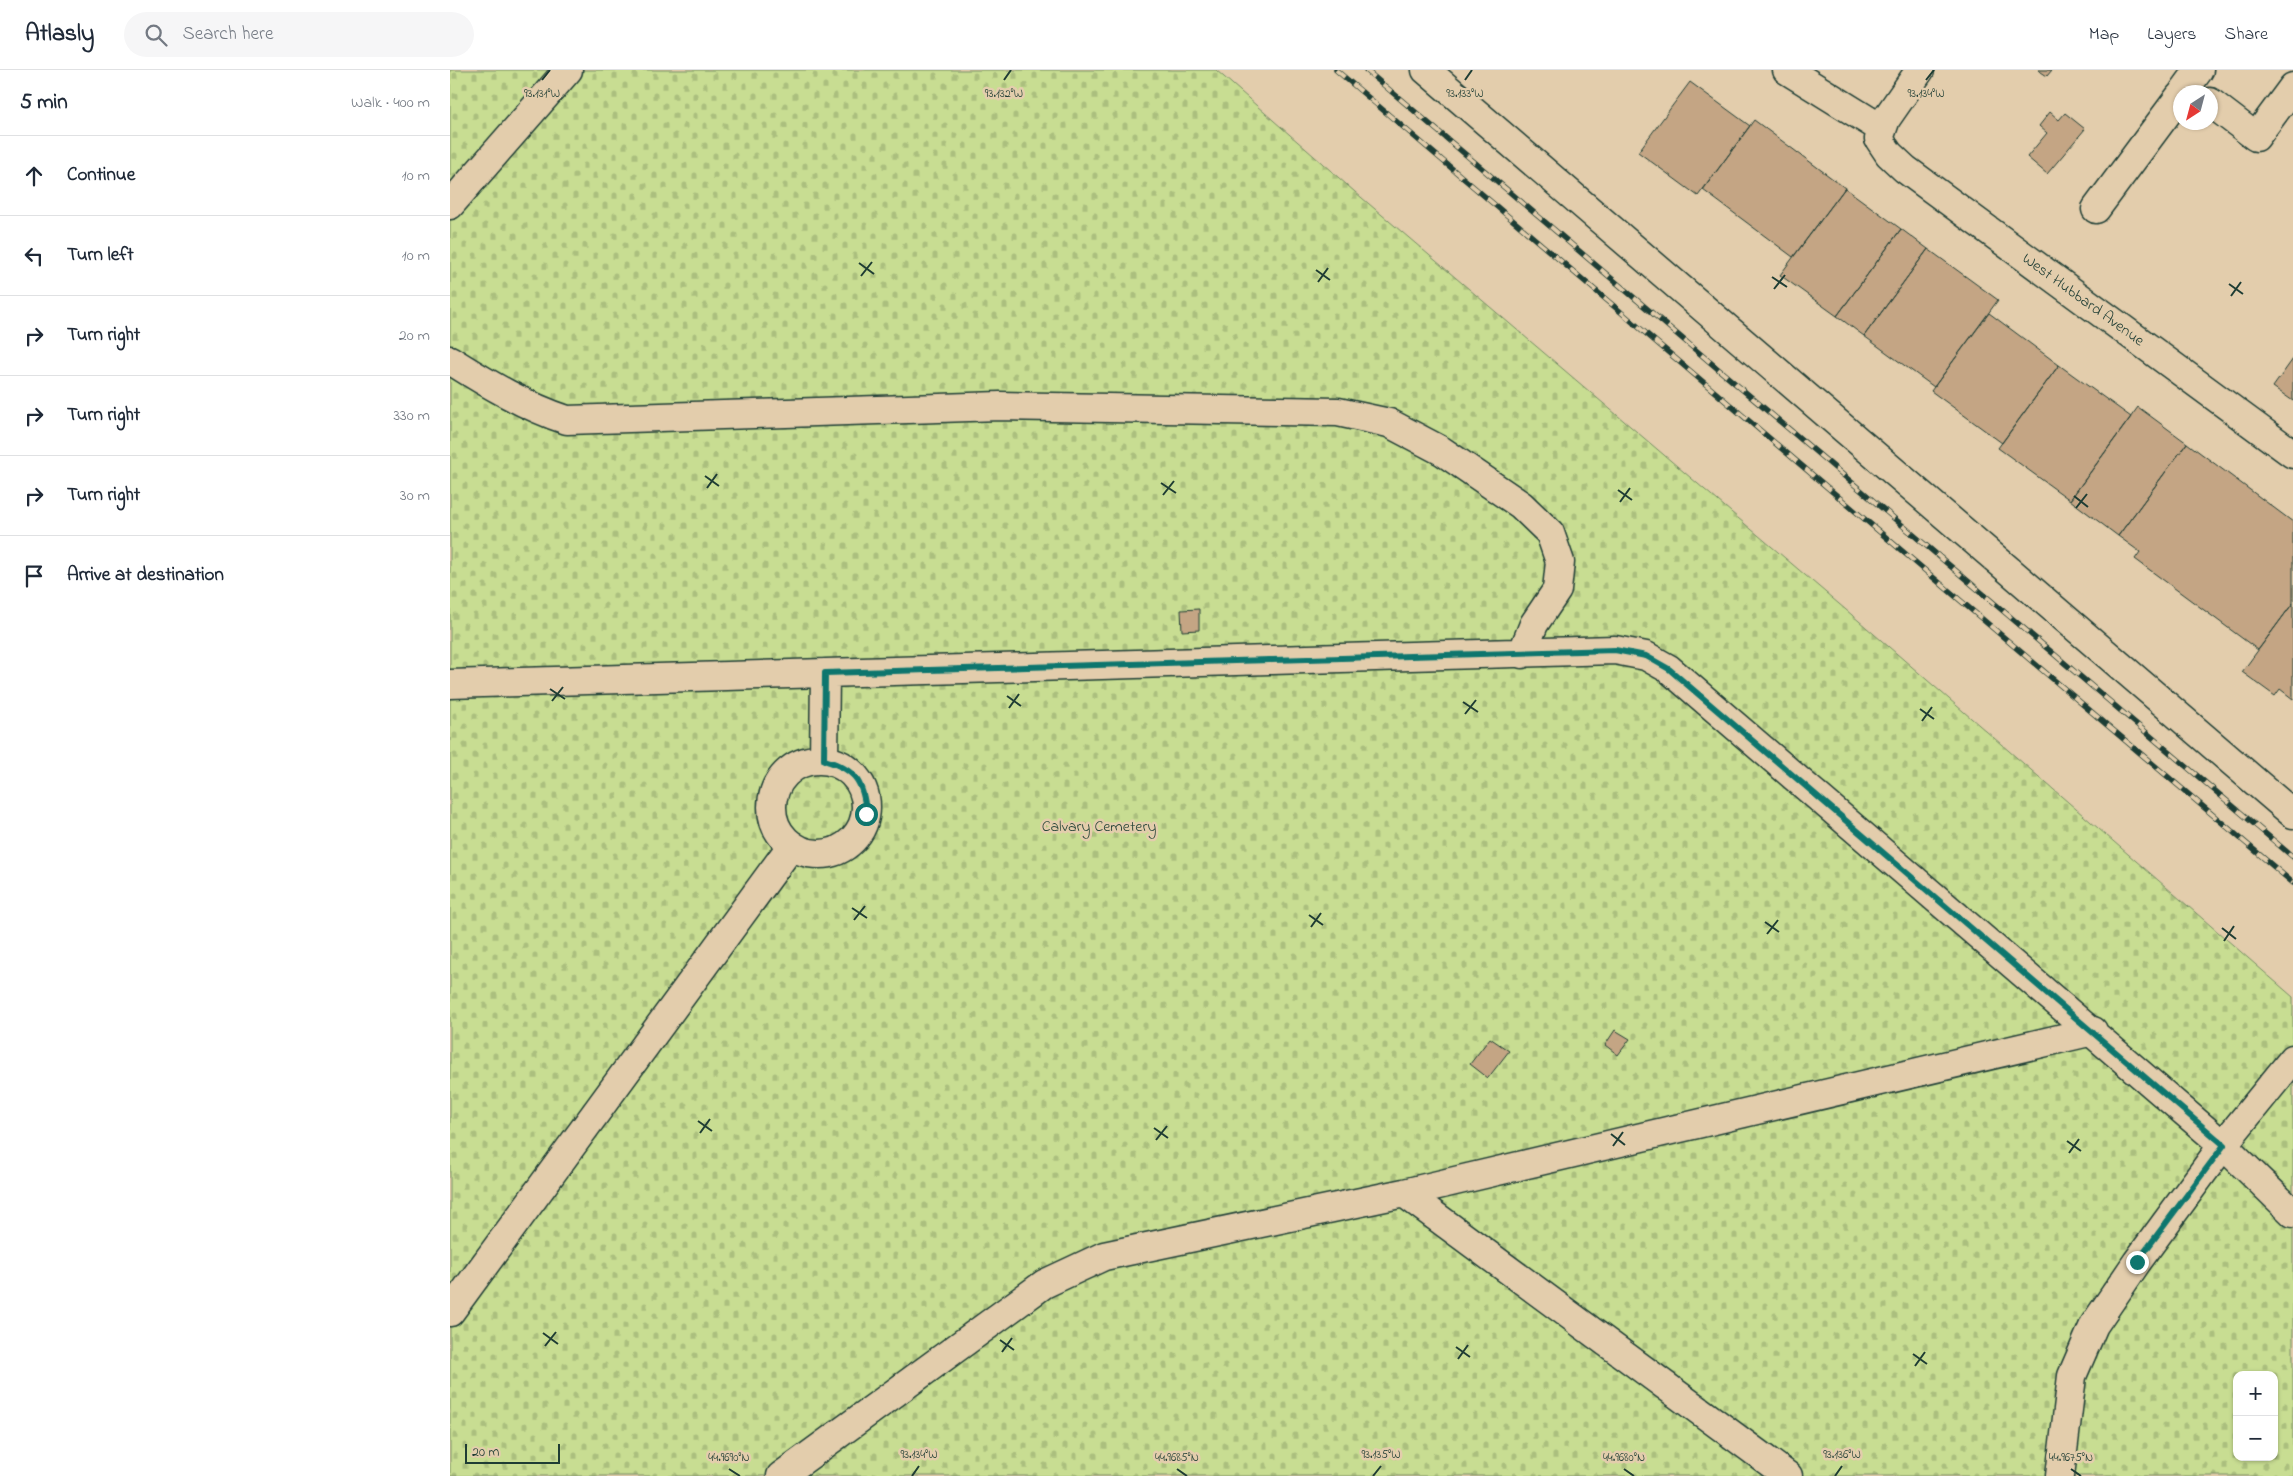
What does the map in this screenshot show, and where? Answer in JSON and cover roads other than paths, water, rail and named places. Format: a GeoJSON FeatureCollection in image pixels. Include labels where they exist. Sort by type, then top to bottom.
{"type":"FeatureCollection","features":[{"type":"Feature","properties":{"kind":"street"},"geometry":{"type":"LineString","coordinates":[[450,205],[568,70]]}},
{"type":"Feature","properties":{"kind":"street"},"geometry":{"type":"LineString","coordinates":[[1426,70],[2293,814]]}},
{"type":"Feature","properties":{"kind":"street","name":"West Hubbard Avenue"},"geometry":{"type":"LineString","coordinates":[[1787,70],[1881,134],[1889,154],[1905,169],[2293,454]]}},
{"type":"Feature","properties":{"kind":"street"},"geometry":{"type":"LineString","coordinates":[[1881,134],[1886,119],[1920,70]]}},
{"type":"Feature","properties":{"kind":"street"},"geometry":{"type":"LineString","coordinates":[[2218,108],[2256,137],[2293,87]]}},
{"type":"Feature","properties":{"kind":"street"},"geometry":{"type":"LineString","coordinates":[[2096,209],[2173,109]]}},
{"type":"Feature","properties":{"kind":"street"},"geometry":{"type":"LineString","coordinates":[[450,360],[493,387],[536,410],[567,420],[1000,406],[1338,412],[1389,423],[1442,451],[1521,504],[1550,533],[1560,562],[1557,590],[1534,624],[1522,654]]}},
{"type":"Feature","properties":{"kind":"street"},"geometry":{"type":"LineString","coordinates":[[450,684],[1615,650],[1646,656],[1669,669],[2093,1031],[2224,1145],[2293,1213]]}},
{"type":"Feature","properties":{"kind":"street"},"geometry":{"type":"LineString","coordinates":[[824,760],[825,673]]}},
{"type":"Feature","properties":{"kind":"street"},"geometry":{"type":"LineString","coordinates":[[824,760],[842,766],[857,778],[865,795],[866,814],[860,832],[846,846],[829,853],[810,853],[792,846],[779,833],[773,817],[772,799],[779,782],[791,769],[806,762],[824,760]]}},
{"type":"Feature","properties":{"kind":"street"},"geometry":{"type":"LineString","coordinates":[[450,1312],[792,846]]}},
{"type":"Feature","properties":{"kind":"street"},"geometry":{"type":"LineString","coordinates":[[780,1476],[1044,1284],[1104,1256],[1404,1193],[2093,1031]]}},
{"type":"Feature","properties":{"kind":"street"},"geometry":{"type":"LineString","coordinates":[[2060,1476],[2072,1376],[2094,1325],[2137,1262],[2224,1145],[2293,1059]]}},
{"type":"Feature","properties":{"kind":"street"},"geometry":{"type":"LineString","coordinates":[[1404,1193],[1788,1476]]}},
{"type":"Feature","properties":{"kind":"railway"},"geometry":{"type":"LineString","coordinates":[[1336,70],[2293,883]]}},
{"type":"Feature","properties":{"kind":"railway"},"geometry":{"type":"LineString","coordinates":[[1366,70],[2293,857]]}},
{"type":"Feature","properties":{"kind":"park label","name":"Calvary Cemetery"},"geometry":{"type":"Point","coordinates":[1099,827]}}]}
